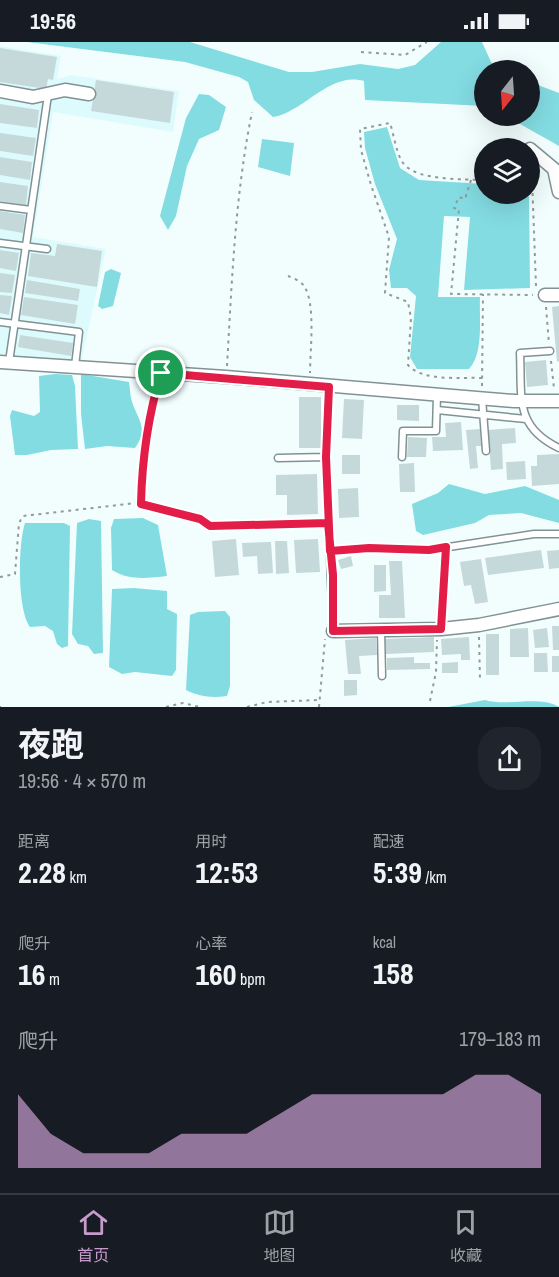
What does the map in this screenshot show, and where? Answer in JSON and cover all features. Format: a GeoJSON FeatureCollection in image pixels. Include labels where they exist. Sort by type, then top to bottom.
{"type":"FeatureCollection","features":[{"type":"Feature","properties":{"kind":"street"},"geometry":{"type":"LineString","coordinates":[[0,91],[33,98],[65,90],[89,94]]}},
{"type":"Feature","properties":{"kind":"street"},"geometry":{"type":"LineString","coordinates":[[540,158],[554,169],[559,192]]}},
{"type":"Feature","properties":{"kind":"street"},"geometry":{"type":"LineString","coordinates":[[544,295],[559,295]]}},
{"type":"Feature","properties":{"kind":"street"},"geometry":{"type":"LineString","coordinates":[[4,362],[522,401],[559,401]]}},
{"type":"Feature","properties":{"kind":"street"},"geometry":{"type":"LineString","coordinates":[[333,631],[441,629],[479,625],[559,609]]}},
{"type":"Feature","properties":{"kind":"lane"},"geometry":{"type":"LineString","coordinates":[[4,362],[15,324],[48,95]]}},
{"type":"Feature","properties":{"kind":"lane"},"geometry":{"type":"LineString","coordinates":[[0,206],[32,210]]}},
{"type":"Feature","properties":{"kind":"lane"},"geometry":{"type":"LineString","coordinates":[[0,243],[47,249]]}},
{"type":"Feature","properties":{"kind":"lane"},"geometry":{"type":"LineString","coordinates":[[0,322],[79,332],[75,367]]}},
{"type":"Feature","properties":{"kind":"lane"},"geometry":{"type":"LineString","coordinates":[[550,351],[520,353],[522,401],[526,419],[536,435],[559,448]]}},
{"type":"Feature","properties":{"kind":"lane"},"geometry":{"type":"LineString","coordinates":[[329,387],[326,457],[333,631]]}},
{"type":"Feature","properties":{"kind":"lane"},"geometry":{"type":"LineString","coordinates":[[402,457],[403,431],[436,431],[437,394]]}},
{"type":"Feature","properties":{"kind":"lane"},"geometry":{"type":"LineString","coordinates":[[482,398],[486,451]]}},
{"type":"Feature","properties":{"kind":"lane"},"geometry":{"type":"LineString","coordinates":[[437,410],[526,419]]}},
{"type":"Feature","properties":{"kind":"lane"},"geometry":{"type":"LineString","coordinates":[[278,458],[326,457]]}},
{"type":"Feature","properties":{"kind":"lane"},"geometry":{"type":"LineString","coordinates":[[210,526],[328,523]]}},
{"type":"Feature","properties":{"kind":"lane"},"geometry":{"type":"LineString","coordinates":[[330,551],[369,548],[429,550],[534,534],[559,534]]}},
{"type":"Feature","properties":{"kind":"lane"},"geometry":{"type":"LineString","coordinates":[[441,629],[446,547]]}},
{"type":"Feature","properties":{"kind":"lane"},"geometry":{"type":"LineString","coordinates":[[381,630],[382,676]]}},
{"type":"Feature","properties":{"kind":"path"},"geometry":{"type":"LineString","coordinates":[[361,52],[405,55],[427,42]]}},
{"type":"Feature","properties":{"kind":"path"},"geometry":{"type":"LineString","coordinates":[[226,377],[235,220],[241,166],[252,112]]}},
{"type":"Feature","properties":{"kind":"path"},"geometry":{"type":"LineString","coordinates":[[482,378],[431,376],[414,372],[408,365],[411,318],[408,303],[386,293],[389,237],[370,185],[361,150],[360,129],[390,123],[404,164],[417,173],[428,176],[471,180],[465,199],[459,197],[454,208],[459,209],[459,220],[451,294],[536,295],[532,204]]}},
{"type":"Feature","properties":{"kind":"path"},"geometry":{"type":"LineString","coordinates":[[540,174],[554,169]]}},
{"type":"Feature","properties":{"kind":"path"},"geometry":{"type":"LineString","coordinates":[[288,276],[303,284],[308,296],[310,385]]}},
{"type":"Feature","properties":{"kind":"path"},"geometry":{"type":"LineString","coordinates":[[482,398],[483,294]]}},
{"type":"Feature","properties":{"kind":"path"},"geometry":{"type":"LineString","coordinates":[[141,504],[142,461],[153,400],[161,373]]}},
{"type":"Feature","properties":{"kind":"path"},"geometry":{"type":"LineString","coordinates":[[0,577],[15,574],[19,523],[23,516],[141,504],[200,519],[210,526]]}},
{"type":"Feature","properties":{"kind":"path"},"geometry":{"type":"LineString","coordinates":[[479,625],[480,681]]}},
{"type":"Feature","properties":{"kind":"path"},"geometry":{"type":"LineString","coordinates":[[430,701],[436,672],[438,636],[441,629]]}},
{"type":"Feature","properties":{"kind":"path"},"geometry":{"type":"LineString","coordinates":[[319,707],[323,647],[326,637],[333,631]]}},
{"type":"Feature","properties":{"kind":"path"},"geometry":{"type":"LineString","coordinates":[[247,707],[267,702],[319,700]]}},
{"type":"Feature","properties":{"kind":"path"},"geometry":{"type":"LineString","coordinates":[[165,707],[183,703],[200,707]]}},
{"type":"Feature","properties":{"kind":"shaded area"},"geometry":{"type":"Polygon","coordinates":[[[0,46],[61,56],[57,79],[71,75],[179,91],[173,132],[53,112],[33,237],[106,249],[81,362],[0,356],[0,46]]]}},
{"type":"Feature","properties":{"kind":"water"},"geometry":{"type":"Polygon","coordinates":[[[27,42],[190,42],[289,72],[312,72],[360,64],[398,69],[415,65],[441,42],[482,42],[490,60],[474,60],[474,105],[365,100],[364,81],[352,79],[328,87],[296,108],[273,117],[254,100],[248,82],[239,77],[185,62],[27,42]]]}},
{"type":"Feature","properties":{"kind":"water"},"geometry":{"type":"Polygon","coordinates":[[[540,86],[559,93],[559,146],[524,126],[540,126],[540,86]]]}},
{"type":"Feature","properties":{"kind":"water"},"geometry":{"type":"Polygon","coordinates":[[[199,94],[209,95],[226,107],[219,130],[199,139],[187,166],[176,216],[168,230],[160,216],[186,118],[199,94]]]}},
{"type":"Feature","properties":{"kind":"water"},"geometry":{"type":"Polygon","coordinates":[[[387,127],[400,168],[419,180],[474,183],[474,204],[529,204],[530,288],[464,290],[470,217],[444,216],[438,297],[480,297],[479,345],[474,362],[469,369],[417,369],[410,357],[416,296],[407,288],[391,288],[389,270],[397,239],[375,184],[365,148],[364,132],[387,127]]]}},
{"type":"Feature","properties":{"kind":"water"},"geometry":{"type":"Polygon","coordinates":[[[262,139],[294,143],[290,176],[258,167],[262,139]]]}},
{"type":"Feature","properties":{"kind":"water"},"geometry":{"type":"Polygon","coordinates":[[[111,269],[121,273],[113,306],[102,309],[98,306],[105,272],[111,269]]]}},
{"type":"Feature","properties":{"kind":"water"},"geometry":{"type":"Polygon","coordinates":[[[81,374],[129,382],[131,400],[142,429],[135,448],[107,446],[85,449],[81,414],[81,374]]]}},
{"type":"Feature","properties":{"kind":"water"},"geometry":{"type":"Polygon","coordinates":[[[72,375],[75,386],[78,449],[15,455],[10,416],[12,410],[34,416],[40,412],[39,376],[72,375]]]}},
{"type":"Feature","properties":{"kind":"water"},"geometry":{"type":"Polygon","coordinates":[[[449,484],[485,494],[525,486],[559,500],[559,523],[521,513],[489,515],[475,523],[423,535],[416,531],[412,504],[438,493],[449,484]]]}},
{"type":"Feature","properties":{"kind":"water"},"geometry":{"type":"Polygon","coordinates":[[[143,518],[158,525],[167,576],[132,577],[112,570],[111,528],[114,519],[143,518]]]}},
{"type":"Feature","properties":{"kind":"water"},"geometry":{"type":"Polygon","coordinates":[[[89,519],[101,521],[103,653],[94,654],[88,646],[78,644],[72,634],[77,523],[89,519]]]}},
{"type":"Feature","properties":{"kind":"water"},"geometry":{"type":"Polygon","coordinates":[[[25,523],[64,523],[70,526],[68,646],[62,648],[57,644],[53,631],[45,626],[30,627],[26,618],[20,576],[21,546],[25,523]]]}},
{"type":"Feature","properties":{"kind":"water"},"geometry":{"type":"Polygon","coordinates":[[[112,589],[167,591],[167,609],[177,614],[176,670],[172,676],[135,672],[122,674],[109,667],[112,589]]]}},
{"type":"Feature","properties":{"kind":"water"},"geometry":{"type":"Polygon","coordinates":[[[225,611],[230,617],[230,686],[227,696],[206,696],[186,690],[190,615],[198,612],[225,611]]]}},
{"type":"Feature","properties":{"kind":"water"},"geometry":{"type":"Polygon","coordinates":[[[485,700],[494,702],[532,701],[559,707],[448,707],[485,700]]]}},
{"type":"Feature","properties":{"kind":"building"},"geometry":{"type":"Polygon","coordinates":[[[0,48],[57,57],[53,80],[48,79],[46,89],[0,82],[0,48]]]}},
{"type":"Feature","properties":{"kind":"building"},"geometry":{"type":"Polygon","coordinates":[[[96,80],[174,92],[170,123],[91,111],[96,80]]]}},
{"type":"Feature","properties":{"kind":"building"},"geometry":{"type":"Polygon","coordinates":[[[0,104],[39,110],[37,128],[0,123],[0,104]]]}},
{"type":"Feature","properties":{"kind":"building"},"geometry":{"type":"Polygon","coordinates":[[[0,133],[36,138],[33,156],[0,151],[0,133]]]}},
{"type":"Feature","properties":{"kind":"building"},"geometry":{"type":"Polygon","coordinates":[[[0,157],[32,162],[30,180],[0,175],[0,157]]]}},
{"type":"Feature","properties":{"kind":"building"},"geometry":{"type":"Polygon","coordinates":[[[0,182],[28,186],[26,205],[0,201],[0,182]]]}},
{"type":"Feature","properties":{"kind":"building"},"geometry":{"type":"Polygon","coordinates":[[[0,211],[25,215],[23,233],[0,229],[0,211]]]}},
{"type":"Feature","properties":{"kind":"building"},"geometry":{"type":"Polygon","coordinates":[[[57,244],[102,251],[97,287],[28,276],[31,253],[55,256],[57,244]]]}},
{"type":"Feature","properties":{"kind":"building"},"geometry":{"type":"Polygon","coordinates":[[[0,250],[19,253],[16,271],[0,268],[0,250]]]}},
{"type":"Feature","properties":{"kind":"building"},"geometry":{"type":"Polygon","coordinates":[[[0,273],[15,275],[12,293],[0,292],[0,273]]]}},
{"type":"Feature","properties":{"kind":"building"},"geometry":{"type":"Polygon","coordinates":[[[27,280],[80,289],[78,301],[25,293],[27,280]]]}},
{"type":"Feature","properties":{"kind":"building"},"geometry":{"type":"Polygon","coordinates":[[[0,295],[12,296],[9,315],[0,313],[0,295]]]}},
{"type":"Feature","properties":{"kind":"building"},"geometry":{"type":"Polygon","coordinates":[[[24,297],[78,305],[75,324],[21,315],[24,297]]]}},
{"type":"Feature","properties":{"kind":"building"},"geometry":{"type":"Polygon","coordinates":[[[559,306],[559,361],[557,362],[552,307],[559,306]]]}},
{"type":"Feature","properties":{"kind":"building"},"geometry":{"type":"Polygon","coordinates":[[[20,335],[73,343],[71,356],[18,347],[20,335]]]}},
{"type":"Feature","properties":{"kind":"building"},"geometry":{"type":"Polygon","coordinates":[[[546,360],[548,385],[527,387],[525,362],[546,360]]]}},
{"type":"Feature","properties":{"kind":"building"},"geometry":{"type":"Polygon","coordinates":[[[299,397],[321,397],[321,448],[299,448],[299,397]]]}},
{"type":"Feature","properties":{"kind":"building"},"geometry":{"type":"Polygon","coordinates":[[[344,399],[364,400],[362,439],[342,438],[344,399]]]}},
{"type":"Feature","properties":{"kind":"building"},"geometry":{"type":"Polygon","coordinates":[[[397,405],[419,405],[419,421],[397,420],[397,405]]]}},
{"type":"Feature","properties":{"kind":"building"},"geometry":{"type":"Polygon","coordinates":[[[461,422],[463,450],[433,451],[432,437],[446,437],[445,423],[461,422]]]}},
{"type":"Feature","properties":{"kind":"building"},"geometry":{"type":"Polygon","coordinates":[[[515,428],[516,443],[502,444],[503,469],[491,470],[488,430],[515,428]]]}},
{"type":"Feature","properties":{"kind":"building"},"geometry":{"type":"Polygon","coordinates":[[[480,429],[481,446],[476,446],[478,468],[470,469],[466,430],[480,429]]]}},
{"type":"Feature","properties":{"kind":"building"},"geometry":{"type":"Polygon","coordinates":[[[408,437],[427,438],[426,457],[407,457],[408,437]]]}},
{"type":"Feature","properties":{"kind":"building"},"geometry":{"type":"Polygon","coordinates":[[[559,454],[559,484],[532,486],[531,466],[537,466],[537,455],[559,454]]]}},
{"type":"Feature","properties":{"kind":"building"},"geometry":{"type":"Polygon","coordinates":[[[342,455],[360,455],[360,474],[342,474],[342,455]]]}},
{"type":"Feature","properties":{"kind":"building"},"geometry":{"type":"Polygon","coordinates":[[[525,461],[526,479],[507,480],[506,462],[525,461]]]}},
{"type":"Feature","properties":{"kind":"building"},"geometry":{"type":"Polygon","coordinates":[[[414,463],[415,492],[400,492],[399,464],[414,463]]]}},
{"type":"Feature","properties":{"kind":"building"},"geometry":{"type":"Polygon","coordinates":[[[317,474],[318,514],[287,515],[287,495],[276,495],[276,475],[317,474]]]}},
{"type":"Feature","properties":{"kind":"building"},"geometry":{"type":"Polygon","coordinates":[[[358,488],[359,517],[339,518],[338,489],[358,488]]]}},
{"type":"Feature","properties":{"kind":"building"},"geometry":{"type":"Polygon","coordinates":[[[236,539],[239,575],[215,577],[212,541],[236,539]]]}},
{"type":"Feature","properties":{"kind":"building"},"geometry":{"type":"Polygon","coordinates":[[[318,539],[320,572],[296,573],[294,540],[318,539]]]}},
{"type":"Feature","properties":{"kind":"building"},"geometry":{"type":"Polygon","coordinates":[[[275,541],[287,541],[289,573],[276,574],[275,541]]]}},
{"type":"Feature","properties":{"kind":"building"},"geometry":{"type":"Polygon","coordinates":[[[271,542],[273,573],[258,574],[257,556],[243,557],[242,543],[271,542]]]}},
{"type":"Feature","properties":{"kind":"building"},"geometry":{"type":"Polygon","coordinates":[[[541,550],[544,568],[488,575],[485,558],[541,550]]]}},
{"type":"Feature","properties":{"kind":"building"},"geometry":{"type":"Polygon","coordinates":[[[559,550],[559,568],[549,569],[547,551],[559,550]]]}},
{"type":"Feature","properties":{"kind":"building"},"geometry":{"type":"Polygon","coordinates":[[[351,556],[353,566],[341,569],[338,560],[351,556]]]}},
{"type":"Feature","properties":{"kind":"building"},"geometry":{"type":"Polygon","coordinates":[[[481,559],[488,602],[475,604],[471,585],[464,586],[460,562],[481,559]]]}},
{"type":"Feature","properties":{"kind":"building"},"geometry":{"type":"Polygon","coordinates":[[[389,561],[402,561],[405,618],[379,618],[379,595],[391,595],[389,561]]]}},
{"type":"Feature","properties":{"kind":"building"},"geometry":{"type":"Polygon","coordinates":[[[374,565],[386,565],[386,591],[374,592],[374,565]]]}},
{"type":"Feature","properties":{"kind":"building"},"geometry":{"type":"Polygon","coordinates":[[[552,626],[559,626],[559,650],[553,650],[552,626]]]}},
{"type":"Feature","properties":{"kind":"building"},"geometry":{"type":"Polygon","coordinates":[[[528,628],[529,657],[510,657],[510,629],[528,628]]]}},
{"type":"Feature","properties":{"kind":"building"},"geometry":{"type":"Polygon","coordinates":[[[547,628],[549,647],[535,648],[533,630],[547,628]]]}},
{"type":"Feature","properties":{"kind":"building"},"geometry":{"type":"Polygon","coordinates":[[[486,634],[499,634],[499,675],[486,675],[486,634]]]}},
{"type":"Feature","properties":{"kind":"building"},"geometry":{"type":"Polygon","coordinates":[[[434,637],[434,652],[386,654],[385,639],[434,637]]]}},
{"type":"Feature","properties":{"kind":"building"},"geometry":{"type":"Polygon","coordinates":[[[469,637],[470,660],[461,660],[461,654],[442,655],[441,639],[469,637]]]}},
{"type":"Feature","properties":{"kind":"building"},"geometry":{"type":"Polygon","coordinates":[[[376,638],[377,655],[359,656],[361,674],[348,674],[345,640],[376,638]]]}},
{"type":"Feature","properties":{"kind":"building"},"geometry":{"type":"Polygon","coordinates":[[[534,653],[547,653],[548,672],[534,672],[534,653]]]}},
{"type":"Feature","properties":{"kind":"building"},"geometry":{"type":"Polygon","coordinates":[[[552,656],[559,656],[559,672],[552,672],[552,656]]]}},
{"type":"Feature","properties":{"kind":"building"},"geometry":{"type":"Polygon","coordinates":[[[414,657],[414,663],[430,663],[430,669],[387,670],[387,658],[414,657]]]}},
{"type":"Feature","properties":{"kind":"building"},"geometry":{"type":"Polygon","coordinates":[[[458,662],[458,673],[442,673],[442,663],[458,662]]]}},
{"type":"Feature","properties":{"kind":"building"},"geometry":{"type":"Polygon","coordinates":[[[344,680],[357,680],[357,695],[344,696],[344,680]]]}},
{"type":"Feature","properties":{"kind":"route"},"geometry":{"type":"LineString","coordinates":[[161,373],[153,400],[142,461],[141,504],[200,519],[210,526],[328,523],[333,575],[333,631],[441,629],[446,547],[429,550],[369,548],[330,551],[328,523],[326,457],[329,387],[161,373]]}}]}
